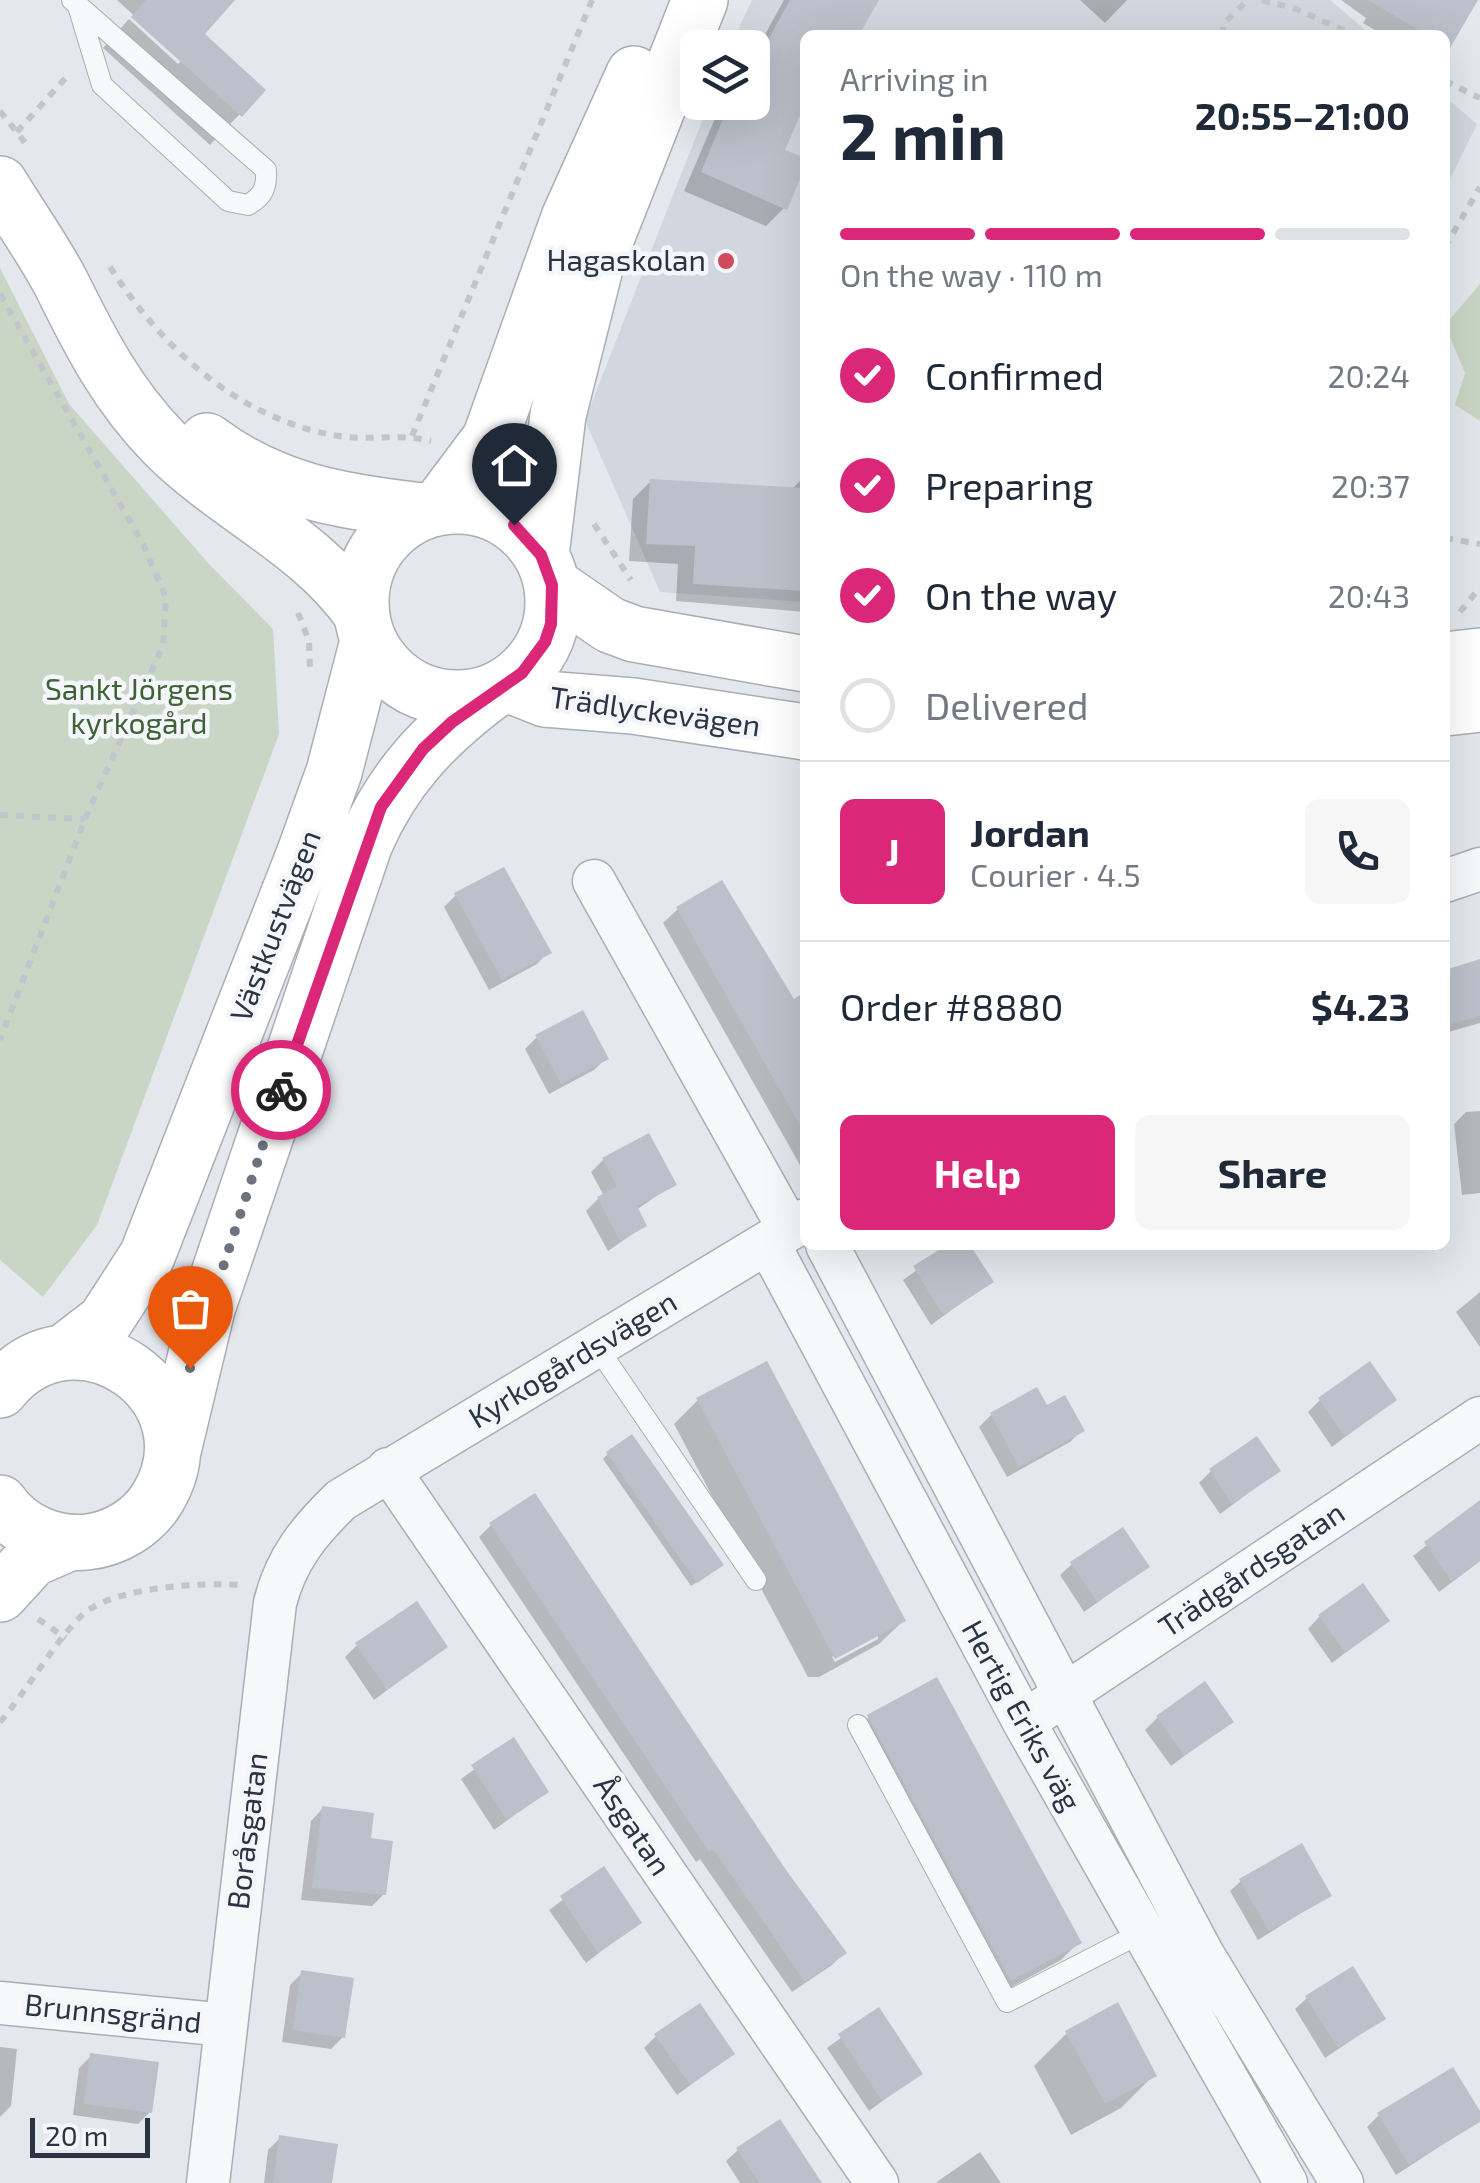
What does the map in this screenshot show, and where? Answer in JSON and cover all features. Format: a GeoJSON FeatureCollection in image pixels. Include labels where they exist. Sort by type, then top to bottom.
{"type":"FeatureCollection","features":[{"type":"Feature","properties":{"kind":"street"},"geometry":{"type":"LineString","coordinates":[[365,627],[362,582],[374,552],[395,528],[431,509],[480,455],[510,388],[582,188],[671,0]]}},
{"type":"Feature","properties":{"kind":"street"},"geometry":{"type":"LineString","coordinates":[[81,268],[99,362],[128,404],[204,480],[315,559],[365,627],[393,674],[410,686],[450,698],[499,688],[522,673],[545,642],[551,624],[546,570],[548,486],[558,415],[596,264],[700,0]]}},
{"type":"Feature","properties":{"kind":"street"},"geometry":{"type":"LineString","coordinates":[[18,170],[155,392],[209,443],[275,483],[347,502],[431,509],[469,506],[498,514],[514,525],[546,570],[610,625],[634,634],[800,663]]}},
{"type":"Feature","properties":{"kind":"street","name":"Västkustvägen"},"geometry":{"type":"LineString","coordinates":[[24,1368],[105,1321],[147,1256],[334,772],[365,627]]}},
{"type":"Feature","properties":{"kind":"street"},"geometry":{"type":"LineString","coordinates":[[1450,659],[1480,656]]}},
{"type":"Feature","properties":{"kind":"street","name":"Västkustvägen"},"geometry":{"type":"LineString","coordinates":[[69,1543],[99,1541],[127,1530],[150,1510],[166,1484],[207,1308],[365,843],[400,777],[452,722],[499,688]]}},
{"type":"Feature","properties":{"kind":"street","name":"Trädlyckevägen"},"geometry":{"type":"LineString","coordinates":[[499,688],[545,699],[800,731]]}},
{"type":"Feature","properties":{"kind":"street"},"geometry":{"type":"LineString","coordinates":[[1450,707],[1480,704]]}},
{"type":"Feature","properties":{"kind":"street"},"geometry":{"type":"LineString","coordinates":[[1450,879],[1480,869]]}},
{"type":"Feature","properties":{"kind":"street","name":"Hertig Eriks väg"},"geometry":{"type":"LineString","coordinates":[[594,882],[797,1234]]}},
{"type":"Feature","properties":{"kind":"street","name":"Kyrkogårdsvägen"},"geometry":{"type":"LineString","coordinates":[[341,1500],[597,1347],[797,1234]]}},
{"type":"Feature","properties":{"kind":"street","name":"Hertig Eriks väg"},"geometry":{"type":"LineString","coordinates":[[804,1250],[1024,1722],[1286,2183]]}},
{"type":"Feature","properties":{"kind":"street","name":"Hertig Eriks väg"},"geometry":{"type":"LineString","coordinates":[[806,1250],[1063,1696],[1202,1955],[1342,2183]]}},
{"type":"Feature","properties":{"kind":"street"},"geometry":{"type":"LineString","coordinates":[[24,1368],[94,1353],[121,1362],[143,1378],[161,1400],[170,1427],[172,1455]]}},
{"type":"Feature","properties":{"kind":"street","name":"Trädgårdsgatan"},"geometry":{"type":"LineString","coordinates":[[1024,1722],[1480,1418]]}},
{"type":"Feature","properties":{"kind":"street","name":"Åsgatan"},"geometry":{"type":"LineString","coordinates":[[388,1469],[877,2183]]}},
{"type":"Feature","properties":{"kind":"street","name":"Boråsgatan"},"geometry":{"type":"LineString","coordinates":[[208,2183],[279,1588],[287,1564],[309,1531],[341,1500]]}},
{"type":"Feature","properties":{"kind":"street"},"geometry":{"type":"LineString","coordinates":[[0,1503],[8,1516],[36,1534],[69,1543]]}},
{"type":"Feature","properties":{"kind":"street"},"geometry":{"type":"LineString","coordinates":[[0,1594],[32,1559],[69,1543]]}},
{"type":"Feature","properties":{"kind":"street","name":"Brunnsgränd"},"geometry":{"type":"LineString","coordinates":[[0,2003],[226,2025]]}},
{"type":"Feature","properties":{"kind":"lane"},"geometry":{"type":"LineString","coordinates":[[75,3],[266,170],[265,190],[259,198],[248,205],[228,200],[102,85],[75,3]]}},
{"type":"Feature","properties":{"kind":"lane"},"geometry":{"type":"LineString","coordinates":[[597,1347],[756,1580]]}},
{"type":"Feature","properties":{"kind":"lane"},"geometry":{"type":"LineString","coordinates":[[858,1725],[1006,2002],[1142,1933]]}},
{"type":"Feature","properties":{"kind":"path"},"geometry":{"type":"LineString","coordinates":[[412,436],[445,365],[592,0]]}},
{"type":"Feature","properties":{"kind":"path"},"geometry":{"type":"LineString","coordinates":[[1223,30],[1224,23],[1248,0]]}},
{"type":"Feature","properties":{"kind":"path"},"geometry":{"type":"LineString","coordinates":[[1262,0],[1296,9],[1343,30]]}},
{"type":"Feature","properties":{"kind":"path"},"geometry":{"type":"LineString","coordinates":[[17,132],[91,49]]}},
{"type":"Feature","properties":{"kind":"path"},"geometry":{"type":"LineString","coordinates":[[1450,83],[1480,98]]}},
{"type":"Feature","properties":{"kind":"path"},"geometry":{"type":"LineString","coordinates":[[0,110],[17,132],[18,170]]}},
{"type":"Feature","properties":{"kind":"path"},"geometry":{"type":"LineString","coordinates":[[1450,238],[1480,187]]}},
{"type":"Feature","properties":{"kind":"path"},"geometry":{"type":"LineString","coordinates":[[81,268],[214,381],[287,425],[350,438],[412,436],[480,455]]}},
{"type":"Feature","properties":{"kind":"path"},"geometry":{"type":"LineString","coordinates":[[0,294],[144,546],[166,598],[162,646],[85,819],[0,1040]]}},
{"type":"Feature","properties":{"kind":"path"},"geometry":{"type":"LineString","coordinates":[[347,502],[350,438]]}},
{"type":"Feature","properties":{"kind":"path"},"geometry":{"type":"LineString","coordinates":[[548,486],[578,500],[634,584]]}},
{"type":"Feature","properties":{"kind":"path"},"geometry":{"type":"LineString","coordinates":[[1450,539],[1480,544]]}},
{"type":"Feature","properties":{"kind":"path"},"geometry":{"type":"LineString","coordinates":[[310,684],[308,641],[296,608],[301,584],[315,559]]}},
{"type":"Feature","properties":{"kind":"path"},"geometry":{"type":"LineString","coordinates":[[0,815],[85,819]]}},
{"type":"Feature","properties":{"kind":"path"},"geometry":{"type":"LineString","coordinates":[[0,1722],[86,1611],[134,1594],[195,1585],[279,1588]]}},
{"type":"Feature","properties":{"kind":"shaded area","name":"Hagaskolan"},"geometry":{"type":"Polygon","coordinates":[[[752,0],[1330,0],[1365,30],[800,30],[800,602],[660,592],[585,420],[702,120],[770,120],[770,30],[738,30],[752,0]]]}},
{"type":"Feature","properties":{"kind":"shaded area"},"geometry":{"type":"Polygon","coordinates":[[[1450,101],[1477,124],[1450,179],[1450,101]]]}},
{"type":"Feature","properties":{"kind":"green space","name":"Sankt Jörgens kyrkogård"},"geometry":{"type":"Polygon","coordinates":[[[0,268],[69,404],[209,564],[273,629],[279,734],[97,1225],[43,1297],[0,1260],[0,268]]]}},
{"type":"Feature","properties":{"kind":"green space"},"geometry":{"type":"Polygon","coordinates":[[[1480,284],[1480,421],[1455,405],[1465,373],[1450,337],[1450,319],[1480,284]]]}},
{"type":"Feature","properties":{"kind":"building"},"geometry":{"type":"Polygon","coordinates":[[[146,0],[235,0],[205,34],[266,90],[242,117],[131,17],[146,0]]]}},
{"type":"Feature","properties":{"kind":"building"},"geometry":{"type":"Polygon","coordinates":[[[790,0],[879,0],[862,30],[800,30],[800,116],[785,150],[800,156],[800,179],[787,210],[701,172],[723,120],[770,120],[770,36],[790,0]]]}},
{"type":"Feature","properties":{"kind":"building"},"geometry":{"type":"Polygon","coordinates":[[[1368,0],[1478,0],[1450,48],[1450,30],[1419,30],[1368,0]]]}},
{"type":"Feature","properties":{"kind":"building"},"geometry":{"type":"Polygon","coordinates":[[[650,479],[800,488],[800,591],[693,584],[695,546],[646,544],[650,479]]]}},
{"type":"Feature","properties":{"kind":"building"},"geometry":{"type":"Polygon","coordinates":[[[504,867],[552,953],[502,980],[454,893],[504,867]]]}},
{"type":"Feature","properties":{"kind":"building"},"geometry":{"type":"Polygon","coordinates":[[[722,880],[794,999],[800,995],[800,1125],[676,907],[722,880]]]}},
{"type":"Feature","properties":{"kind":"building"},"geometry":{"type":"Polygon","coordinates":[[[1480,959],[1480,1016],[1450,1025],[1450,968],[1480,959]]]}},
{"type":"Feature","properties":{"kind":"building"},"geometry":{"type":"Polygon","coordinates":[[[583,1010],[609,1059],[561,1084],[535,1035],[583,1010]]]}},
{"type":"Feature","properties":{"kind":"building"},"geometry":{"type":"Polygon","coordinates":[[[649,1133],[677,1185],[637,1206],[647,1226],[620,1241],[597,1197],[617,1186],[602,1158],[649,1133]]]}},
{"type":"Feature","properties":{"kind":"building"},"geometry":{"type":"Polygon","coordinates":[[[939,1250],[973,1250],[994,1282],[943,1315],[913,1266],[939,1250]]]}},
{"type":"Feature","properties":{"kind":"building"},"geometry":{"type":"Polygon","coordinates":[[[767,1361],[906,1621],[835,1659],[696,1398],[767,1361]]]}},
{"type":"Feature","properties":{"kind":"building"},"geometry":{"type":"Polygon","coordinates":[[[1370,1361],[1397,1400],[1345,1437],[1318,1398],[1370,1361]]]}},
{"type":"Feature","properties":{"kind":"building"},"geometry":{"type":"Polygon","coordinates":[[[1037,1387],[1047,1405],[1065,1395],[1085,1431],[1019,1467],[990,1413],[1037,1387]]]}},
{"type":"Feature","properties":{"kind":"building"},"geometry":{"type":"Polygon","coordinates":[[[632,1434],[724,1565],[697,1583],[606,1452],[632,1434]]]}},
{"type":"Feature","properties":{"kind":"building"},"geometry":{"type":"Polygon","coordinates":[[[1257,1436],[1281,1471],[1232,1504],[1209,1469],[1257,1436]]]}},
{"type":"Feature","properties":{"kind":"building"},"geometry":{"type":"Polygon","coordinates":[[[535,1493],[786,1870],[847,1953],[805,1982],[713,1849],[709,1852],[489,1523],[535,1493]]]}},
{"type":"Feature","properties":{"kind":"building"},"geometry":{"type":"Polygon","coordinates":[[[1480,1500],[1480,1561],[1452,1582],[1424,1542],[1480,1500]]]}},
{"type":"Feature","properties":{"kind":"building"},"geometry":{"type":"Polygon","coordinates":[[[1123,1527],[1150,1567],[1097,1602],[1070,1562],[1123,1527]]]}},
{"type":"Feature","properties":{"kind":"building"},"geometry":{"type":"Polygon","coordinates":[[[1363,1583],[1390,1621],[1345,1653],[1318,1615],[1363,1583]]]}},
{"type":"Feature","properties":{"kind":"building"},"geometry":{"type":"Polygon","coordinates":[[[417,1601],[448,1647],[387,1690],[355,1643],[417,1601]]]}},
{"type":"Feature","properties":{"kind":"building"},"geometry":{"type":"Polygon","coordinates":[[[937,1677],[1082,1943],[1011,1981],[867,1715],[937,1677]]]}},
{"type":"Feature","properties":{"kind":"building"},"geometry":{"type":"Polygon","coordinates":[[[1205,1681],[1234,1722],[1184,1756],[1156,1716],[1205,1681]]]}},
{"type":"Feature","properties":{"kind":"building"},"geometry":{"type":"Polygon","coordinates":[[[514,1737],[549,1792],[507,1820],[471,1765],[514,1737]]]}},
{"type":"Feature","properties":{"kind":"building"},"geometry":{"type":"Polygon","coordinates":[[[322,1806],[374,1813],[371,1838],[393,1841],[386,1895],[312,1888],[322,1806]]]}},
{"type":"Feature","properties":{"kind":"building"},"geometry":{"type":"Polygon","coordinates":[[[1302,1843],[1332,1896],[1269,1931],[1239,1879],[1302,1843]]]}},
{"type":"Feature","properties":{"kind":"building"},"geometry":{"type":"Polygon","coordinates":[[[604,1866],[642,1923],[598,1953],[560,1896],[604,1866]]]}},
{"type":"Feature","properties":{"kind":"building"},"geometry":{"type":"Polygon","coordinates":[[[1353,1966],[1386,2019],[1338,2048],[1305,1996],[1353,1966]]]}},
{"type":"Feature","properties":{"kind":"building"},"geometry":{"type":"Polygon","coordinates":[[[301,1970],[354,1978],[345,2038],[293,2030],[301,1970]]]}},
{"type":"Feature","properties":{"kind":"building"},"geometry":{"type":"Polygon","coordinates":[[[1118,2002],[1157,2076],[1105,2104],[1065,2031],[1118,2002]]]}},
{"type":"Feature","properties":{"kind":"building"},"geometry":{"type":"Polygon","coordinates":[[[700,2003],[735,2054],[690,2085],[654,2034],[700,2003]]]}},
{"type":"Feature","properties":{"kind":"building"},"geometry":{"type":"Polygon","coordinates":[[[879,2007],[923,2074],[882,2101],[838,2034],[879,2007]]]}},
{"type":"Feature","properties":{"kind":"building"},"geometry":{"type":"Polygon","coordinates":[[[90,2053],[159,2062],[152,2113],[84,2104],[90,2053]]]}},
{"type":"Feature","properties":{"kind":"building"},"geometry":{"type":"Polygon","coordinates":[[[1453,2067],[1480,2111],[1480,2122],[1409,2165],[1377,2113],[1453,2067]]]}},
{"type":"Feature","properties":{"kind":"building"},"geometry":{"type":"Polygon","coordinates":[[[780,2119],[822,2183],[759,2183],[736,2148],[780,2119]]]}},
{"type":"Feature","properties":{"kind":"building"},"geometry":{"type":"Polygon","coordinates":[[[279,2135],[338,2144],[332,2183],[273,2183],[279,2135]]]}},
{"type":"Feature","properties":{"kind":"way so far"},"geometry":{"type":"LineString","coordinates":[[190,1368],[281,1090]]}},
{"type":"Feature","properties":{"kind":"place","name":"Hagaskolan"},"geometry":{"type":"Point","coordinates":[726,261]}},
{"type":"Feature","properties":{"kind":"route"},"geometry":{"type":"LineString","coordinates":[[281,1090],[365,843],[381,807],[423,749],[490,692],[522,673],[545,642],[551,624],[552,585],[541,555],[514,525]]}}]}
